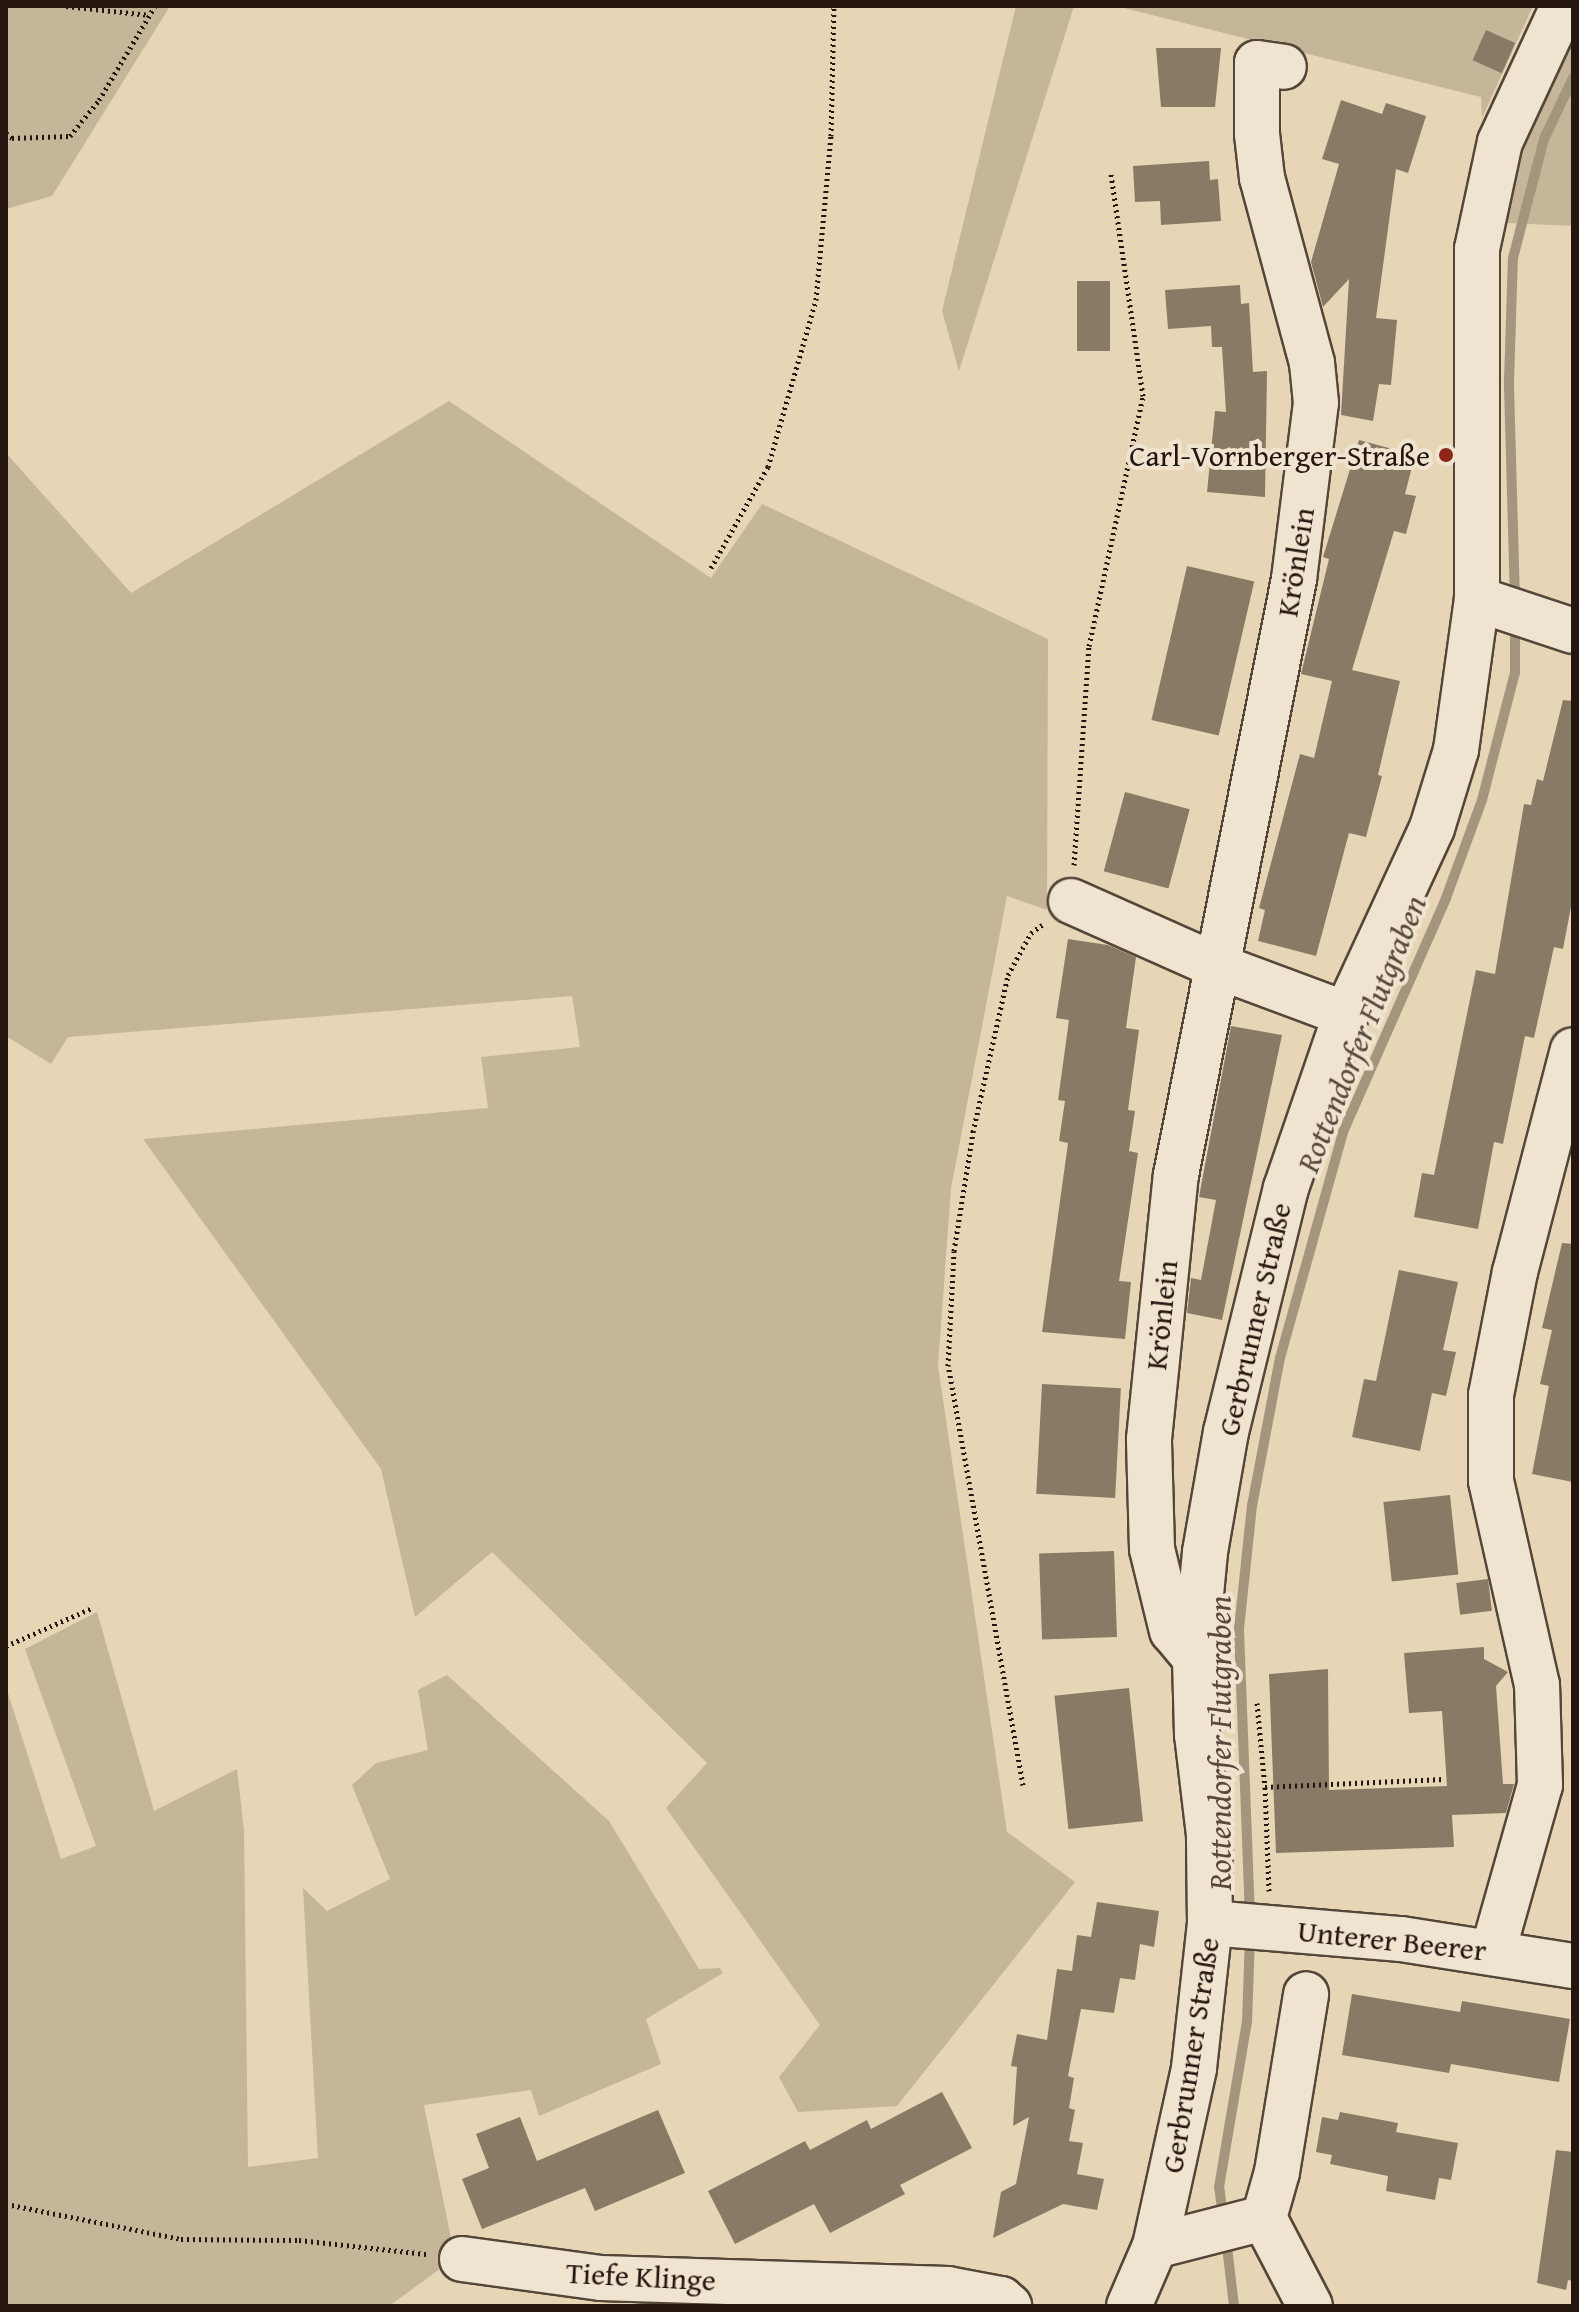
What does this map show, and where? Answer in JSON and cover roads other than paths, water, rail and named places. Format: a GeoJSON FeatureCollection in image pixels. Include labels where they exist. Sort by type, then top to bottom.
{"type":"FeatureCollection","features":[{"type":"Feature","properties":{"kind":"street","name":"Gerbrunner Straße"},"geometry":{"type":"LineString","coordinates":[[1129,2306],[1175,2241],[1210,1923],[1209,1835],[1197,1735],[1195,1658],[1216,1492],[1256,1304],[1286,1188],[1346,1014],[1432,828],[1456,750],[1477,599],[1474,354],[1477,249],[1500,142],[1563,6]]}},
{"type":"Feature","properties":{"kind":"street","name":"Krönlein"},"geometry":{"type":"LineString","coordinates":[[1195,1658],[1172,1631],[1152,1549],[1149,1439],[1176,1175],[1294,579],[1316,403],[1312,363],[1262,178],[1259,61]]}},
{"type":"Feature","properties":{"kind":"street"},"geometry":{"type":"LineString","coordinates":[[1477,599],[1573,631]]}},
{"type":"Feature","properties":{"kind":"street"},"geometry":{"type":"LineString","coordinates":[[1071,901],[1217,966],[1346,1014]]}},
{"type":"Feature","properties":{"kind":"street"},"geometry":{"type":"LineString","coordinates":[[1493,1951],[1540,1785],[1537,1685],[1491,1481],[1491,1395],[1515,1272],[1573,1050]]}},
{"type":"Feature","properties":{"kind":"street","name":"Unterer Beerer"},"geometry":{"type":"LineString","coordinates":[[1210,1923],[1493,1951],[1573,1966]]}},
{"type":"Feature","properties":{"kind":"street"},"geometry":{"type":"LineString","coordinates":[[1254,2221],[1277,2172],[1306,1994]]}},
{"type":"Feature","properties":{"kind":"street"},"geometry":{"type":"LineString","coordinates":[[1175,2241],[1254,2221]]}},
{"type":"Feature","properties":{"kind":"street"},"geometry":{"type":"LineString","coordinates":[[1254,2221],[1310,2306]]}},
{"type":"Feature","properties":{"kind":"street","name":"Tiefe Klinge"},"geometry":{"type":"LineString","coordinates":[[462,2259],[601,2278],[948,2289],[1001,2299],[1009,2306]]}},
{"type":"Feature","properties":{"kind":"waterway","name":"Rottendorfer Flutgraben"},"geometry":{"type":"LineString","coordinates":[[1515,601],[1509,382],[1513,258],[1544,139],[1573,78]]}},
{"type":"Feature","properties":{"kind":"waterway","name":"Rottendorfer Flutgraben"},"geometry":{"type":"LineString","coordinates":[[1250,1917],[1239,1629],[1252,1506],[1280,1358],[1343,1132],[1446,898],[1482,800],[1515,672],[1515,621]]}},
{"type":"Feature","properties":{"kind":"waterway","name":"Rottendorfer Flutgraben"},"geometry":{"type":"LineString","coordinates":[[1223,2218],[1219,2187],[1247,2022],[1250,1937]]}},
{"type":"Feature","properties":{"kind":"waterway","name":"Rottendorfer Flutgraben"},"geometry":{"type":"LineString","coordinates":[[1226,2238],[1234,2306]]}},
{"type":"Feature","properties":{"kind":"place","name":"Carl-Vornberger-Straße"},"geometry":{"type":"Point","coordinates":[1446,455]}}]}
